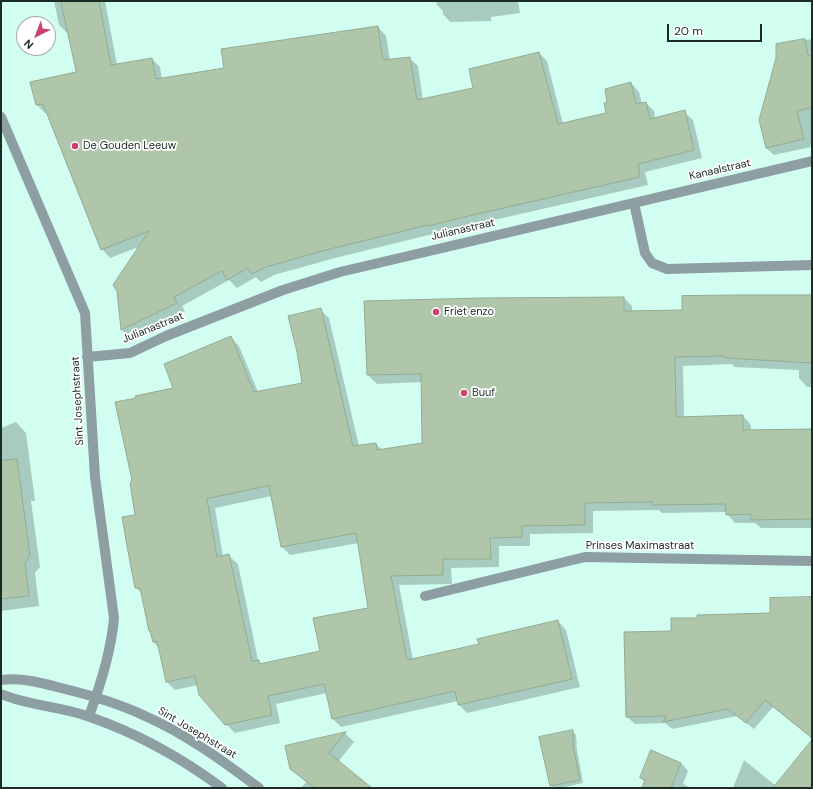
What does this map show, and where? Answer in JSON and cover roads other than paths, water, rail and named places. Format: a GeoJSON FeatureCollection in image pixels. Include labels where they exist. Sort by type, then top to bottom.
{"type":"FeatureCollection","features":[{"type":"Feature","properties":{"kind":"street","name":"Sint Josephstraat"},"geometry":{"type":"LineString","coordinates":[[1,117],[3,129],[85,313],[94,476],[114,618],[112,641],[89,716]]}},
{"type":"Feature","properties":{"kind":"street","name":"Kanaalstraat"},"geometry":{"type":"LineString","coordinates":[[634,203],[812,161]]}},
{"type":"Feature","properties":{"kind":"street","name":"Julianastraat"},"geometry":{"type":"LineString","coordinates":[[87,357],[130,353],[166,336],[283,290],[340,272],[634,203]]}},
{"type":"Feature","properties":{"kind":"street"},"geometry":{"type":"LineString","coordinates":[[634,203],[645,253],[652,263],[667,269],[812,265]]}},
{"type":"Feature","properties":{"kind":"street","name":"Prinses Maximastraat"},"geometry":{"type":"LineString","coordinates":[[425,596],[585,557],[812,561]]}},
{"type":"Feature","properties":{"kind":"street"},"geometry":{"type":"LineString","coordinates":[[1,680],[11,678],[46,684],[96,696]]}},
{"type":"Feature","properties":{"kind":"street"},"geometry":{"type":"LineString","coordinates":[[1,694],[13,699],[89,716],[136,736],[179,758],[222,788]]}},
{"type":"Feature","properties":{"kind":"street","name":"Sint Josephstraat"},"geometry":{"type":"LineString","coordinates":[[96,696],[145,715],[184,737],[223,762],[259,788]]}},
{"type":"Feature","properties":{"kind":"place","name":"De Gouden Leeuw"},"geometry":{"type":"Point","coordinates":[75,146]}},
{"type":"Feature","properties":{"kind":"place","name":"Friet enzo"},"geometry":{"type":"Point","coordinates":[436,312]}},
{"type":"Feature","properties":{"kind":"place","name":"Buuf"},"geometry":{"type":"Point","coordinates":[464,393]}}]}
